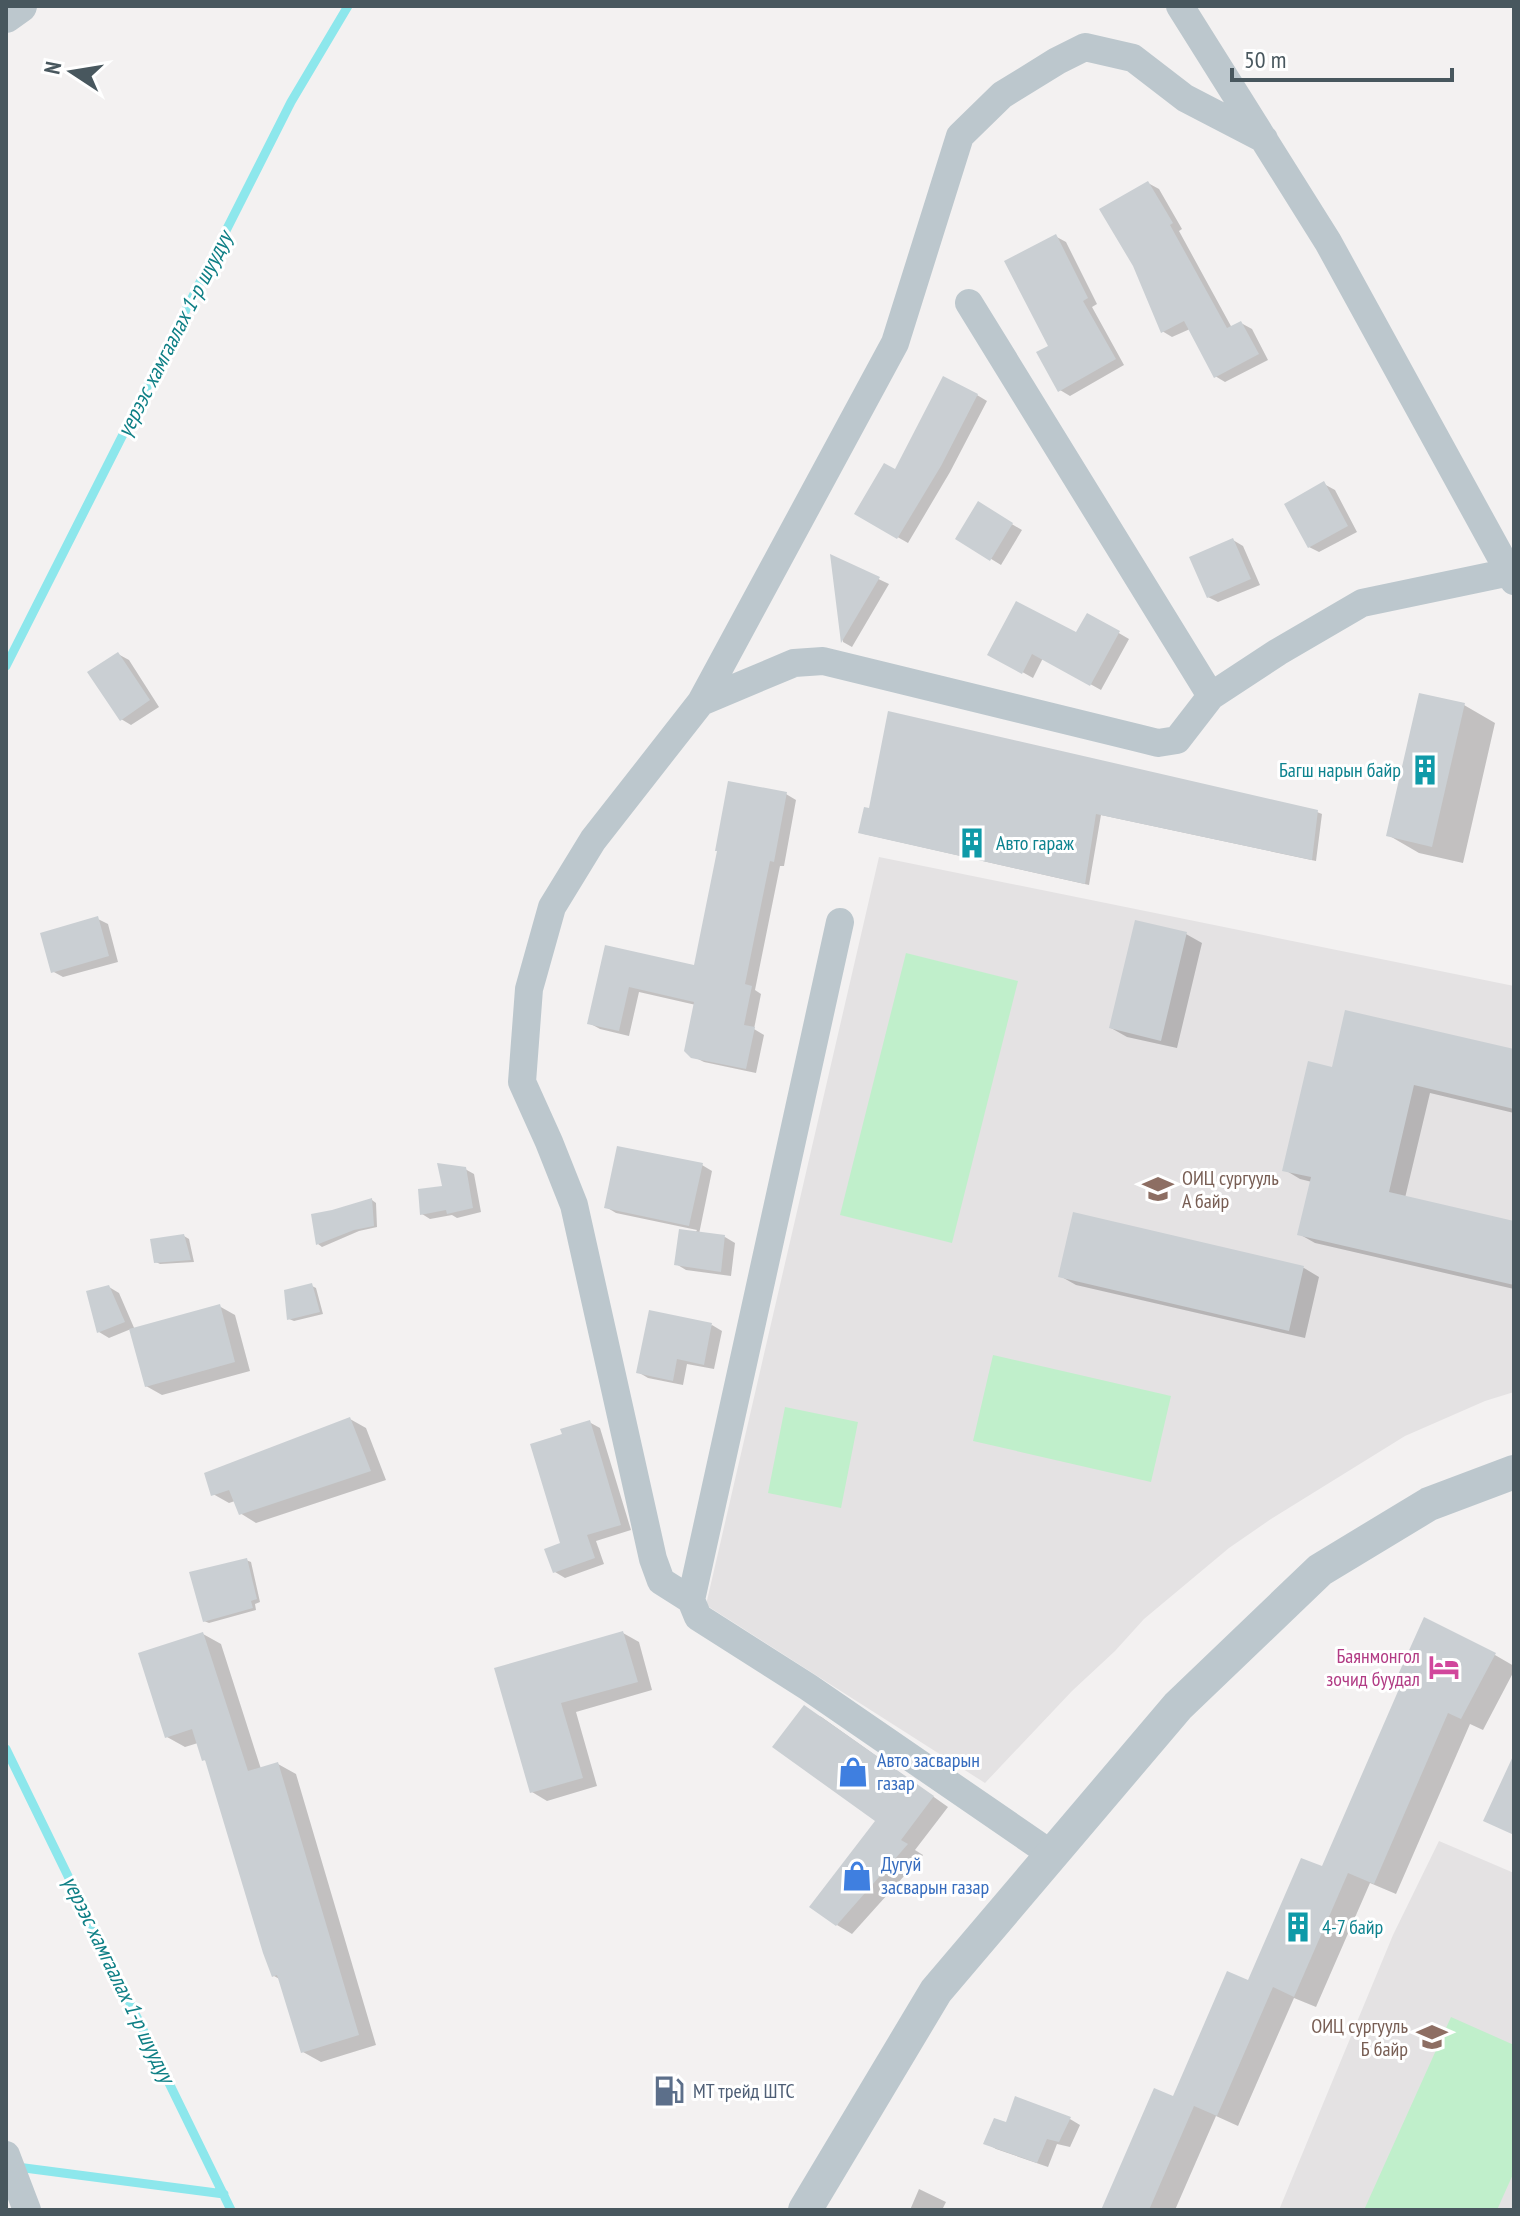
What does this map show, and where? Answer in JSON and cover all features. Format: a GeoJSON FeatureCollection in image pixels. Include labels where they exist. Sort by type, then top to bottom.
{"type":"FeatureCollection","features":[{"type":"Feature","properties":{"kind":"street"},"geometry":{"type":"LineString","coordinates":[[6,16],[20,6]]}},
{"type":"Feature","properties":{"kind":"street"},"geometry":{"type":"LineString","coordinates":[[701,702],[794,663],[823,661],[1158,743],[1177,740],[1211,696],[1362,603],[1513,574],[1328,242],[1180,6]]}},
{"type":"Feature","properties":{"kind":"street"},"geometry":{"type":"LineString","coordinates":[[691,1600],[661,1581],[653,1559],[574,1205],[522,1082],[529,989],[552,907],[593,840],[701,702],[895,343],[960,136],[1002,95],[1085,47],[1133,58],[1185,98],[1264,139]]}},
{"type":"Feature","properties":{"kind":"street"},"geometry":{"type":"LineString","coordinates":[[969,303],[1211,696]]}},
{"type":"Feature","properties":{"kind":"street"},"geometry":{"type":"LineString","coordinates":[[840,922],[691,1600],[698,1617],[808,1687],[1051,1854]]}},
{"type":"Feature","properties":{"kind":"street"},"geometry":{"type":"LineString","coordinates":[[805,2210],[936,1991],[1178,1706],[1320,1570],[1429,1504],[1514,1472]]}},
{"type":"Feature","properties":{"kind":"street"},"geometry":{"type":"LineString","coordinates":[[6,2155],[27,2210]]}},
{"type":"Feature","properties":{"kind":"shaded area","name":"ОИЦ сургууль А байр"},"geometry":{"type":"Polygon","coordinates":[[[879,857],[1514,986],[1514,1392],[1485,1401],[1405,1436],[1229,1548],[1144,1619],[985,1783],[706,1605],[879,857]]]}},
{"type":"Feature","properties":{"kind":"shaded area","name":"ОИЦ сургууль Б байр"},"geometry":{"type":"Polygon","coordinates":[[[1439,1841],[1514,1873],[1514,2210],[1279,2210],[1393,1935],[1439,1841]]]}},
{"type":"Feature","properties":{"kind":"green space"},"geometry":{"type":"Polygon","coordinates":[[[906,953],[1018,981],[952,1243],[840,1215],[906,953]]]}},
{"type":"Feature","properties":{"kind":"green space"},"geometry":{"type":"Polygon","coordinates":[[[993,1355],[1171,1396],[1151,1482],[973,1441],[993,1355]]]}},
{"type":"Feature","properties":{"kind":"green space"},"geometry":{"type":"Polygon","coordinates":[[[785,1407],[858,1422],[841,1508],[768,1493],[785,1407]]]}},
{"type":"Feature","properties":{"kind":"green space"},"geometry":{"type":"Polygon","coordinates":[[[1451,2017],[1514,2045],[1514,2172],[1497,2210],[1364,2210],[1451,2017]]]}},
{"type":"Feature","properties":{"kind":"building"},"geometry":{"type":"Polygon","coordinates":[[[1148,181],[1227,328],[1241,321],[1259,354],[1214,378],[1184,321],[1161,333],[1133,266],[1099,209],[1148,181]]]}},
{"type":"Feature","properties":{"kind":"building"},"geometry":{"type":"Polygon","coordinates":[[[1056,234],[1088,298],[1083,301],[1116,359],[1058,392],[1036,352],[1048,346],[1004,261],[1056,234]]]}},
{"type":"Feature","properties":{"kind":"building"},"geometry":{"type":"Polygon","coordinates":[[[943,376],[978,394],[941,466],[897,539],[854,514],[884,463],[895,469],[943,376]]]}},
{"type":"Feature","properties":{"kind":"building"},"geometry":{"type":"Polygon","coordinates":[[[1324,481],[1348,526],[1308,548],[1284,504],[1324,481]]]}},
{"type":"Feature","properties":{"kind":"building"},"geometry":{"type":"Polygon","coordinates":[[[978,501],[1013,523],[990,561],[955,539],[978,501]]]}},
{"type":"Feature","properties":{"kind":"building"},"geometry":{"type":"Polygon","coordinates":[[[1233,538],[1251,579],[1207,598],[1189,557],[1233,538]]]}},
{"type":"Feature","properties":{"kind":"building"},"geometry":{"type":"Polygon","coordinates":[[[830,554],[880,577],[841,643],[830,554]]]}},
{"type":"Feature","properties":{"kind":"building"},"geometry":{"type":"Polygon","coordinates":[[[1016,601],[1076,632],[1087,613],[1120,631],[1090,686],[1032,654],[1022,674],[987,655],[1016,601]]]}},
{"type":"Feature","properties":{"kind":"building"},"geometry":{"type":"Polygon","coordinates":[[[118,652],[150,700],[120,721],[87,672],[118,652]]]}},
{"type":"Feature","properties":{"kind":"building","name":"Багш нарын байр"},"geometry":{"type":"Polygon","coordinates":[[[1419,693],[1465,703],[1432,847],[1386,836],[1419,693]]]}},
{"type":"Feature","properties":{"kind":"building"},"geometry":{"type":"Polygon","coordinates":[[[888,711],[1318,810],[1312,860],[1096,814],[1085,884],[858,833],[864,807],[869,808],[888,711]]]}},
{"type":"Feature","properties":{"kind":"building"},"geometry":{"type":"Polygon","coordinates":[[[728,781],[787,792],[745,984],[752,986],[744,1025],[755,1027],[746,1069],[691,1058],[684,1051],[694,1002],[629,987],[619,1031],[587,1024],[605,945],[694,965],[728,781]]]}},
{"type":"Feature","properties":{"kind":"building"},"geometry":{"type":"Polygon","coordinates":[[[98,916],[109,956],[51,973],[40,933],[98,916]]]}},
{"type":"Feature","properties":{"kind":"building"},"geometry":{"type":"Polygon","coordinates":[[[1135,920],[1187,932],[1161,1041],[1109,1028],[1135,920]]]}},
{"type":"Feature","properties":{"kind":"building","name":"ОИЦ сургууль А байр"},"geometry":{"type":"Polygon","coordinates":[[[1345,1010],[1514,1049],[1514,1109],[1414,1085],[1389,1192],[1514,1221],[1514,1285],[1297,1235],[1311,1177],[1282,1171],[1308,1061],[1332,1067],[1345,1010]]]}},
{"type":"Feature","properties":{"kind":"building"},"geometry":{"type":"Polygon","coordinates":[[[617,1146],[703,1163],[689,1226],[604,1208],[617,1146]]]}},
{"type":"Feature","properties":{"kind":"building"},"geometry":{"type":"Polygon","coordinates":[[[437,1163],[466,1167],[473,1208],[447,1214],[446,1210],[420,1215],[418,1189],[442,1186],[437,1163]]]}},
{"type":"Feature","properties":{"kind":"building"},"geometry":{"type":"Polygon","coordinates":[[[372,1198],[374,1226],[354,1230],[316,1245],[311,1214],[372,1198]]]}},
{"type":"Feature","properties":{"kind":"building"},"geometry":{"type":"Polygon","coordinates":[[[1073,1212],[1304,1266],[1289,1331],[1058,1277],[1073,1212]]]}},
{"type":"Feature","properties":{"kind":"building"},"geometry":{"type":"Polygon","coordinates":[[[679,1229],[725,1235],[721,1272],[674,1265],[679,1229]]]}},
{"type":"Feature","properties":{"kind":"building"},"geometry":{"type":"Polygon","coordinates":[[[184,1234],[191,1260],[154,1263],[150,1239],[184,1234]]]}},
{"type":"Feature","properties":{"kind":"building"},"geometry":{"type":"Polygon","coordinates":[[[312,1283],[320,1312],[287,1320],[284,1290],[312,1283]]]}},
{"type":"Feature","properties":{"kind":"building"},"geometry":{"type":"Polygon","coordinates":[[[109,1285],[125,1322],[97,1333],[86,1291],[109,1285]]]}},
{"type":"Feature","properties":{"kind":"building"},"geometry":{"type":"Polygon","coordinates":[[[220,1304],[235,1362],[145,1387],[129,1329],[220,1304]]]}},
{"type":"Feature","properties":{"kind":"building"},"geometry":{"type":"Polygon","coordinates":[[[649,1310],[712,1323],[704,1365],[677,1359],[673,1381],[636,1373],[649,1310]]]}},
{"type":"Feature","properties":{"kind":"building"},"geometry":{"type":"Polygon","coordinates":[[[350,1417],[371,1471],[239,1515],[229,1490],[211,1496],[204,1473],[350,1417]]]}},
{"type":"Feature","properties":{"kind":"building"},"geometry":{"type":"Polygon","coordinates":[[[590,1420],[621,1525],[587,1535],[595,1558],[553,1573],[544,1549],[560,1543],[530,1444],[562,1434],[560,1429],[590,1420]]]}},
{"type":"Feature","properties":{"kind":"building"},"geometry":{"type":"Polygon","coordinates":[[[247,1558],[257,1599],[251,1601],[253,1608],[203,1622],[189,1572],[247,1558]]]}},
{"type":"Feature","properties":{"kind":"building","name":"4-7 байр"},"geometry":{"type":"Polygon","coordinates":[[[1424,1617],[1496,1653],[1461,1719],[1448,1713],[1374,1884],[1348,1873],[1294,1997],[1273,1987],[1217,2116],[1194,2106],[1149,2210],[1101,2210],[1154,2088],[1173,2096],[1227,1971],[1248,1980],[1301,1858],[1322,1866],[1399,1689],[1393,1686],[1424,1617]]]}},
{"type":"Feature","properties":{"kind":"building"},"geometry":{"type":"Polygon","coordinates":[[[623,1631],[638,1682],[561,1703],[583,1778],[530,1793],[494,1668],[623,1631]]]}},
{"type":"Feature","properties":{"kind":"building"},"geometry":{"type":"Polygon","coordinates":[[[203,1632],[248,1771],[278,1762],[359,2035],[301,2053],[277,1975],[272,1977],[263,1953],[205,1760],[202,1761],[192,1729],[165,1738],[138,1653],[203,1632]]]}},
{"type":"Feature","properties":{"kind":"building","name":"Авто засварын газар"},"geometry":{"type":"Polygon","coordinates":[[[804,1705],[934,1796],[901,1840],[908,1844],[836,1926],[809,1907],[875,1821],[772,1747],[804,1705]]]}},
{"type":"Feature","properties":{"kind":"building"},"geometry":{"type":"Polygon","coordinates":[[[1514,1754],[1514,1835],[1483,1821],[1514,1754]]]}},
{"type":"Feature","properties":{"kind":"building"},"geometry":{"type":"Polygon","coordinates":[[[1015,2096],[1071,2117],[1059,2142],[1047,2139],[1037,2163],[983,2144],[994,2118],[1006,2122],[1015,2096]]]}},
{"type":"Feature","properties":{"kind":"waterway","name":"үерээс хамгаалах 1-р шуудуу"},"geometry":{"type":"LineString","coordinates":[[6,666],[291,102],[348,6]]}},
{"type":"Feature","properties":{"kind":"waterway","name":"үерээс хамгаалах 1-р шуудуу"},"geometry":{"type":"LineString","coordinates":[[6,1749],[231,2210]]}},
{"type":"Feature","properties":{"kind":"waterway"},"geometry":{"type":"LineString","coordinates":[[17,2167],[224,2194]]}},
{"type":"Feature","properties":{"kind":"place","name":"Багш нарын байр"},"geometry":{"type":"Point","coordinates":[1425,770]}},
{"type":"Feature","properties":{"kind":"place","name":"Авто гараж"},"geometry":{"type":"Point","coordinates":[972,843]}},
{"type":"Feature","properties":{"kind":"place","name":"ОИЦ сургууль А байр"},"geometry":{"type":"Point","coordinates":[1158,1189]}},
{"type":"Feature","properties":{"kind":"place","name":"Баянмонгол зочид буудал"},"geometry":{"type":"Point","coordinates":[1444,1667]}},
{"type":"Feature","properties":{"kind":"place","name":"Авто засварын газар"},"geometry":{"type":"Point","coordinates":[853,1772]}},
{"type":"Feature","properties":{"kind":"place","name":"Дугуй засварын газар"},"geometry":{"type":"Point","coordinates":[857,1876]}},
{"type":"Feature","properties":{"kind":"place","name":"4-7 байр"},"geometry":{"type":"Point","coordinates":[1298,1927]}},
{"type":"Feature","properties":{"kind":"place","name":"ОИЦ сургууль Б байр"},"geometry":{"type":"Point","coordinates":[1432,2037]}},
{"type":"Feature","properties":{"kind":"place","name":"МТ трейд ШТС"},"geometry":{"type":"Point","coordinates":[669,2091]}}]}
